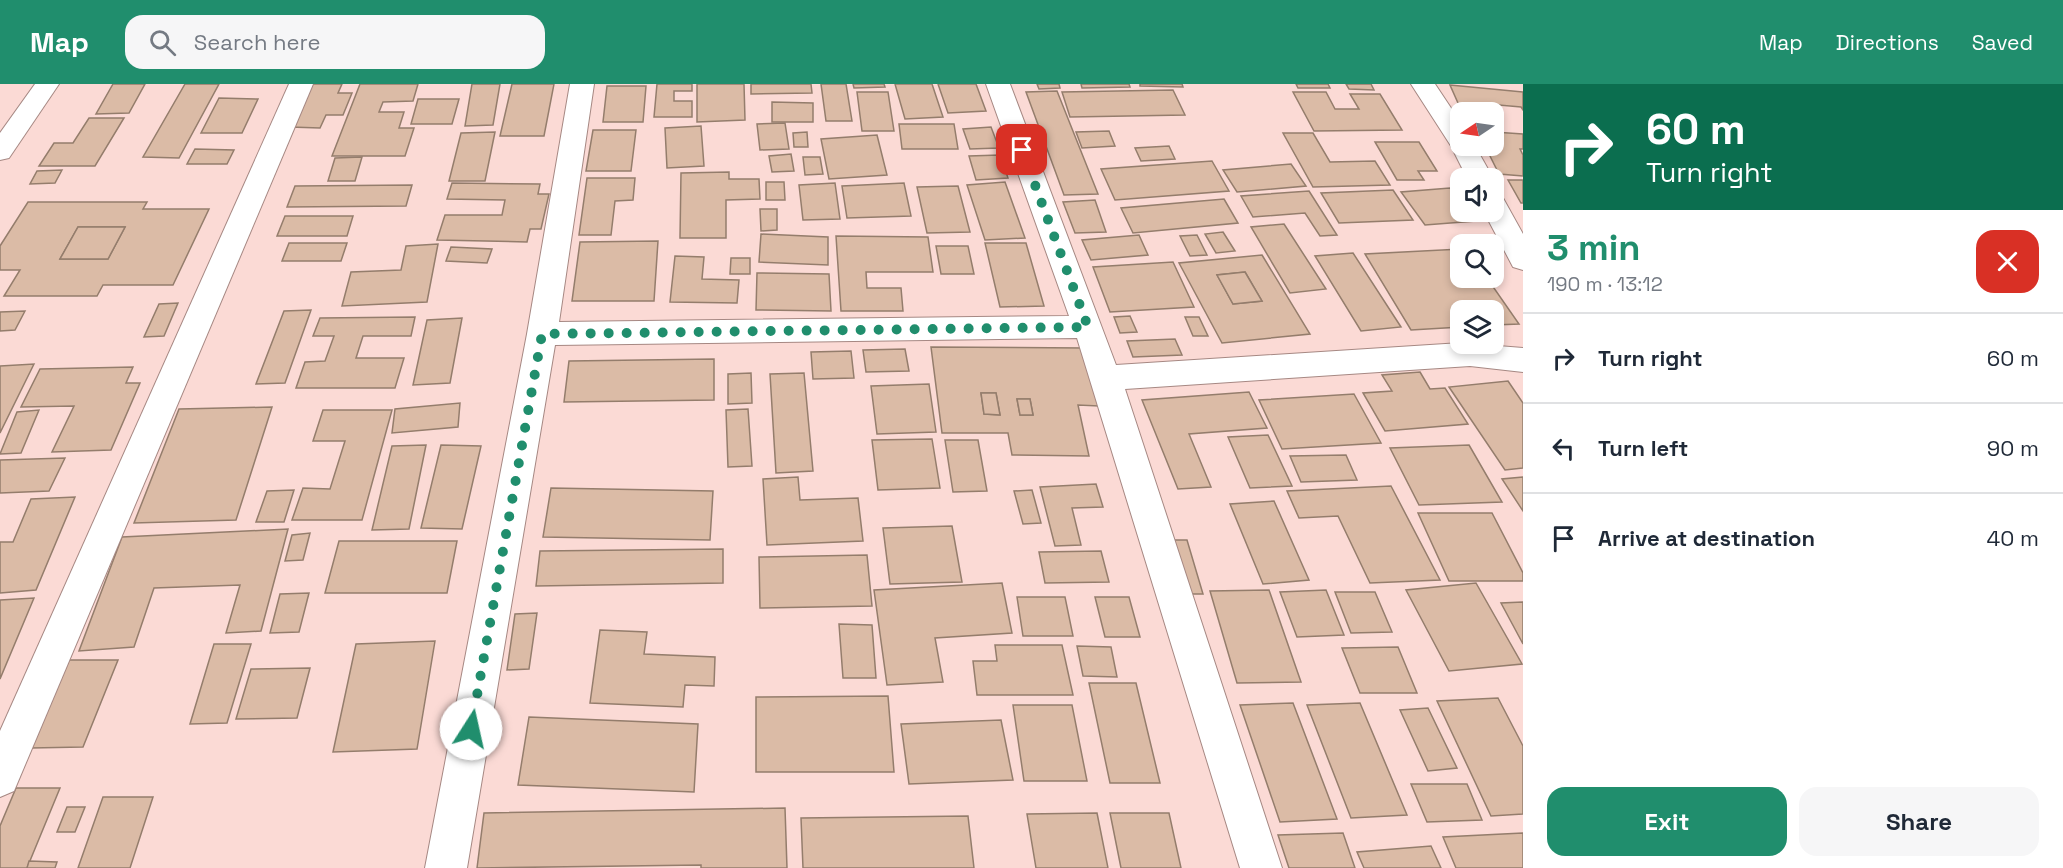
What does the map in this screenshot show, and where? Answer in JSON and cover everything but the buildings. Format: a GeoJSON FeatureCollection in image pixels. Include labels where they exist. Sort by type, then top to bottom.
{"type":"FeatureCollection","features":[{"type":"Feature","properties":{"kind":"street"},"geometry":{"type":"LineString","coordinates":[[0,152],[47,84]]}},
{"type":"Feature","properties":{"kind":"street"},"geometry":{"type":"LineString","coordinates":[[0,777],[301,84]]}},
{"type":"Feature","properties":{"kind":"street"},"geometry":{"type":"LineString","coordinates":[[446,868],[542,334],[582,84]]}},
{"type":"Feature","properties":{"kind":"street"},"geometry":{"type":"LineString","coordinates":[[998,84],[1106,378],[1230,777],[1261,868]]}},
{"type":"Feature","properties":{"kind":"street"},"geometry":{"type":"LineString","coordinates":[[1423,84],[1450,126]]}},
{"type":"Feature","properties":{"kind":"street"},"geometry":{"type":"LineString","coordinates":[[1503,222],[1523,260]]}},
{"type":"Feature","properties":{"kind":"street"},"geometry":{"type":"LineString","coordinates":[[542,334],[1088,327]]}},
{"type":"Feature","properties":{"kind":"street"},"geometry":{"type":"LineString","coordinates":[[1106,378],[1470,354],[1523,360]]}},
{"type":"Feature","properties":{"kind":"route"},"geometry":{"type":"LineString","coordinates":[[471,729],[542,334],[1088,327],[1022,150]]}}]}
